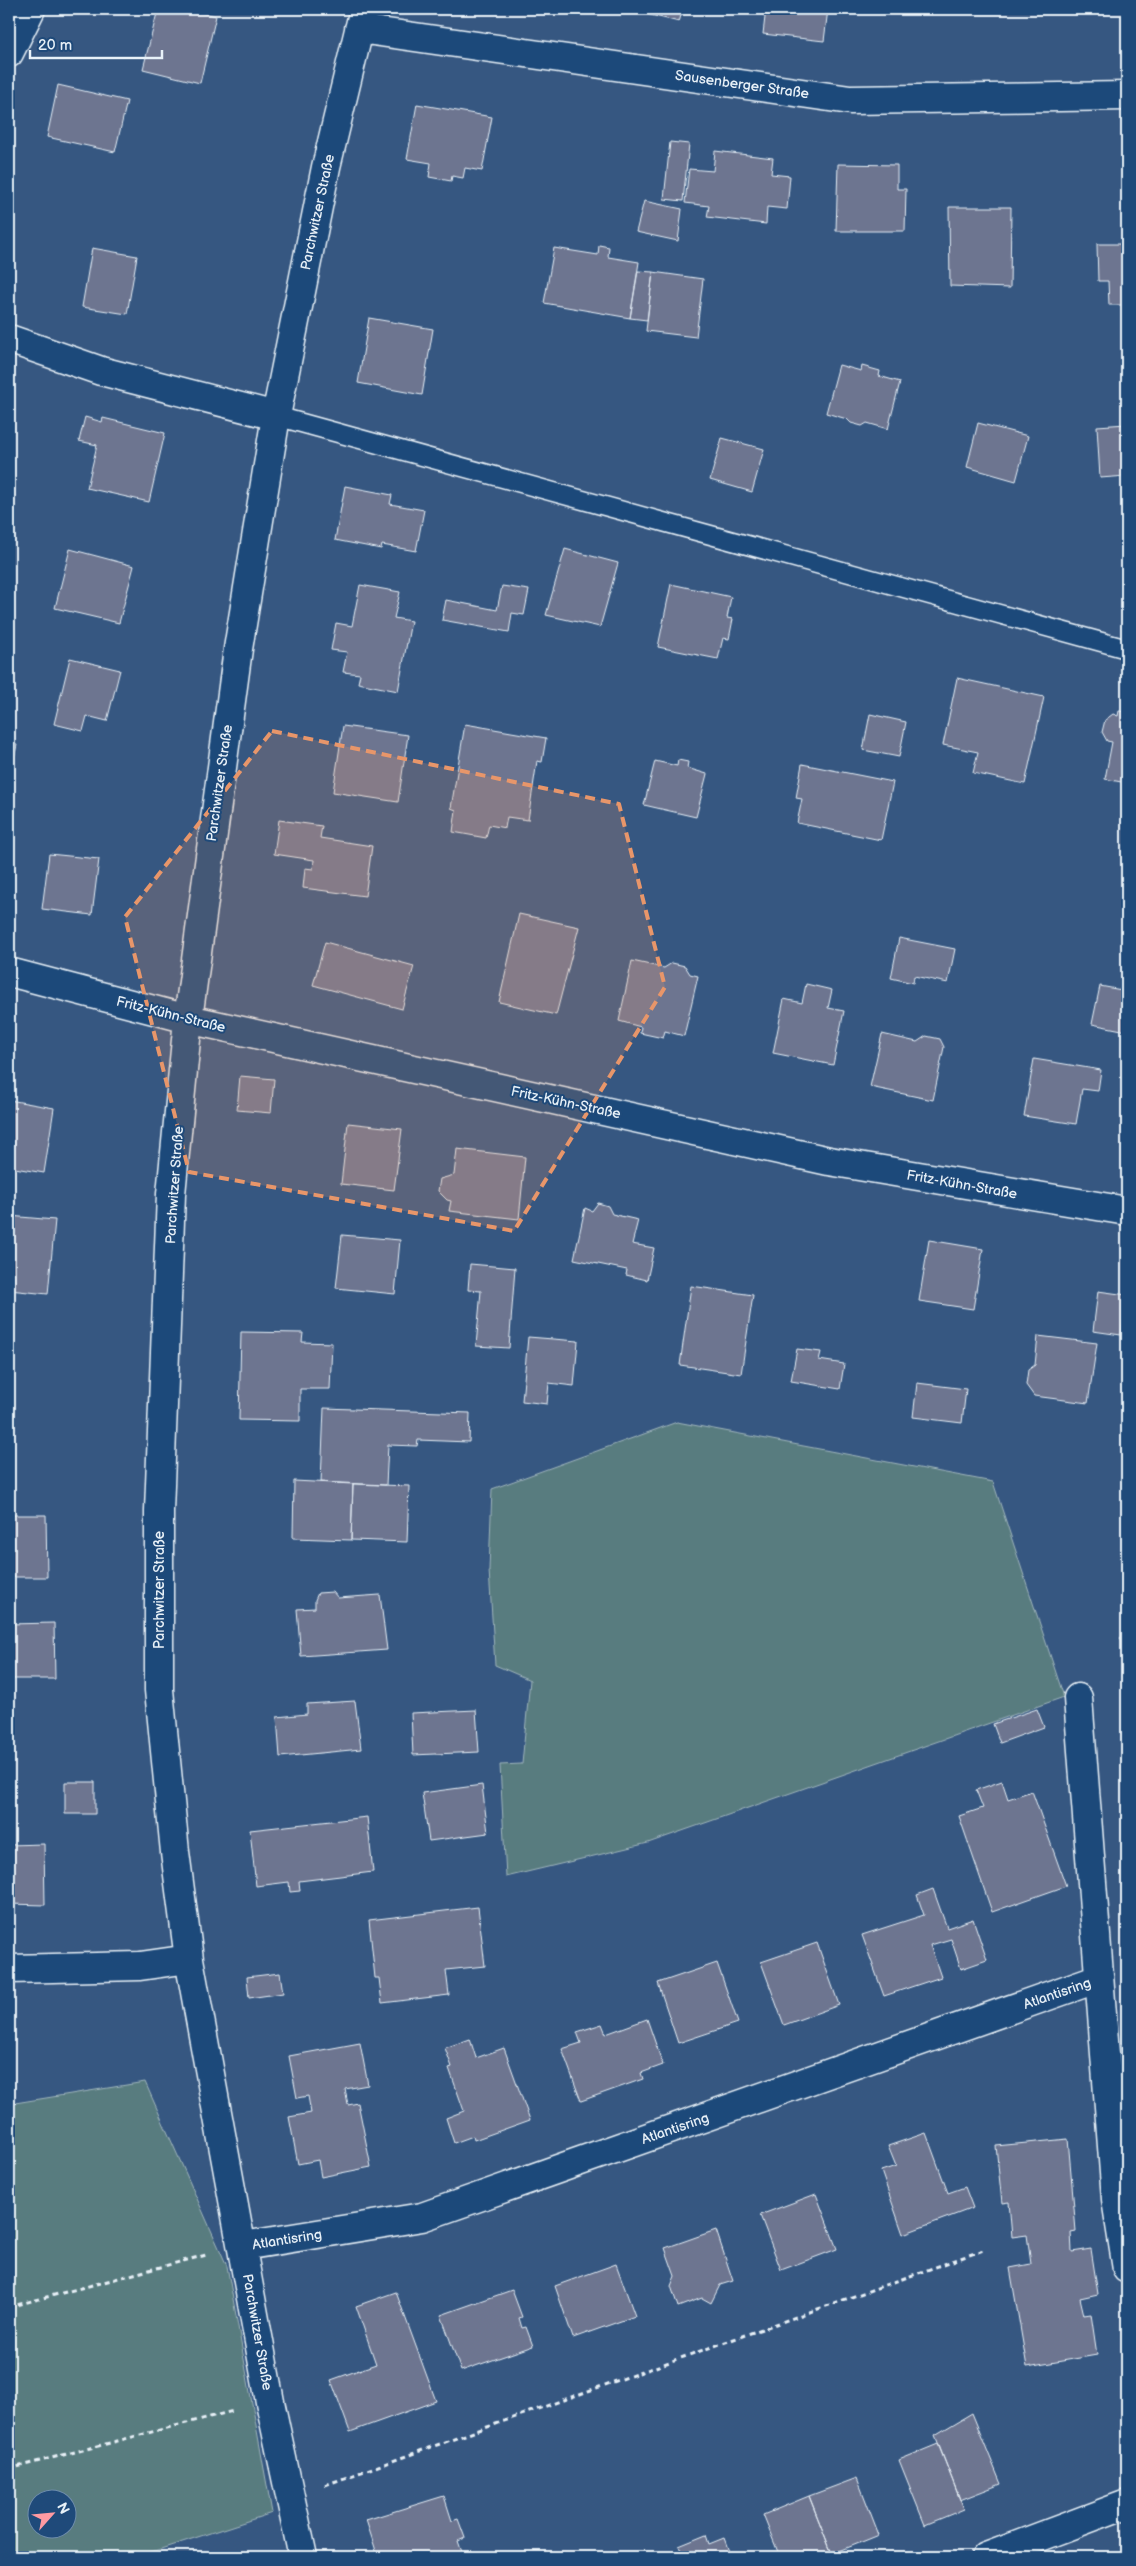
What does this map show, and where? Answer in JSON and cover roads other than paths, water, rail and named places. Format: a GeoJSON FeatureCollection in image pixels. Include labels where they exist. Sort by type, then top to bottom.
{"type":"FeatureCollection","features":[{"type":"Feature","properties":{"kind":"main road"},"geometry":{"type":"LineString","coordinates":[[9,53],[31,9]]}},
{"type":"Feature","properties":{"kind":"main road","name":"Sausenberger Straße"},"geometry":{"type":"LineString","coordinates":[[362,19],[850,100],[1127,96]]}},
{"type":"Feature","properties":{"kind":"main road","name":"Parchwitzer Straße"},"geometry":{"type":"LineString","coordinates":[[303,2557],[270,2402],[189,1959],[175,1852],[159,1690],[158,1511],[170,1214],[188,1019],[238,649],[276,416],[326,167],[362,19]]}},
{"type":"Feature","properties":{"kind":"main road"},"geometry":{"type":"LineString","coordinates":[[9,339],[101,371],[276,416]]}},
{"type":"Feature","properties":{"kind":"main road","name":"Fritz-Kühn-Straße"},"geometry":{"type":"LineString","coordinates":[[9,972],[188,1019],[829,1160],[1127,1211]]}},
{"type":"Feature","properties":{"kind":"main road","name":"Atlantisring"},"geometry":{"type":"LineString","coordinates":[[1078,1698],[1116,2199],[1127,2269]]}},
{"type":"Feature","properties":{"kind":"main road"},"geometry":{"type":"LineString","coordinates":[[9,1969],[140,1966],[189,1959]]}},
{"type":"Feature","properties":{"kind":"main road","name":"Atlantisring"},"geometry":{"type":"LineString","coordinates":[[243,2246],[422,2217],[1099,1978]]}},
{"type":"Feature","properties":{"kind":"main road"},"geometry":{"type":"LineString","coordinates":[[986,2557],[1127,2504]]}},
{"type":"Feature","properties":{"kind":"lane"},"geometry":{"type":"LineString","coordinates":[[276,416],[1127,649]]}}]}
